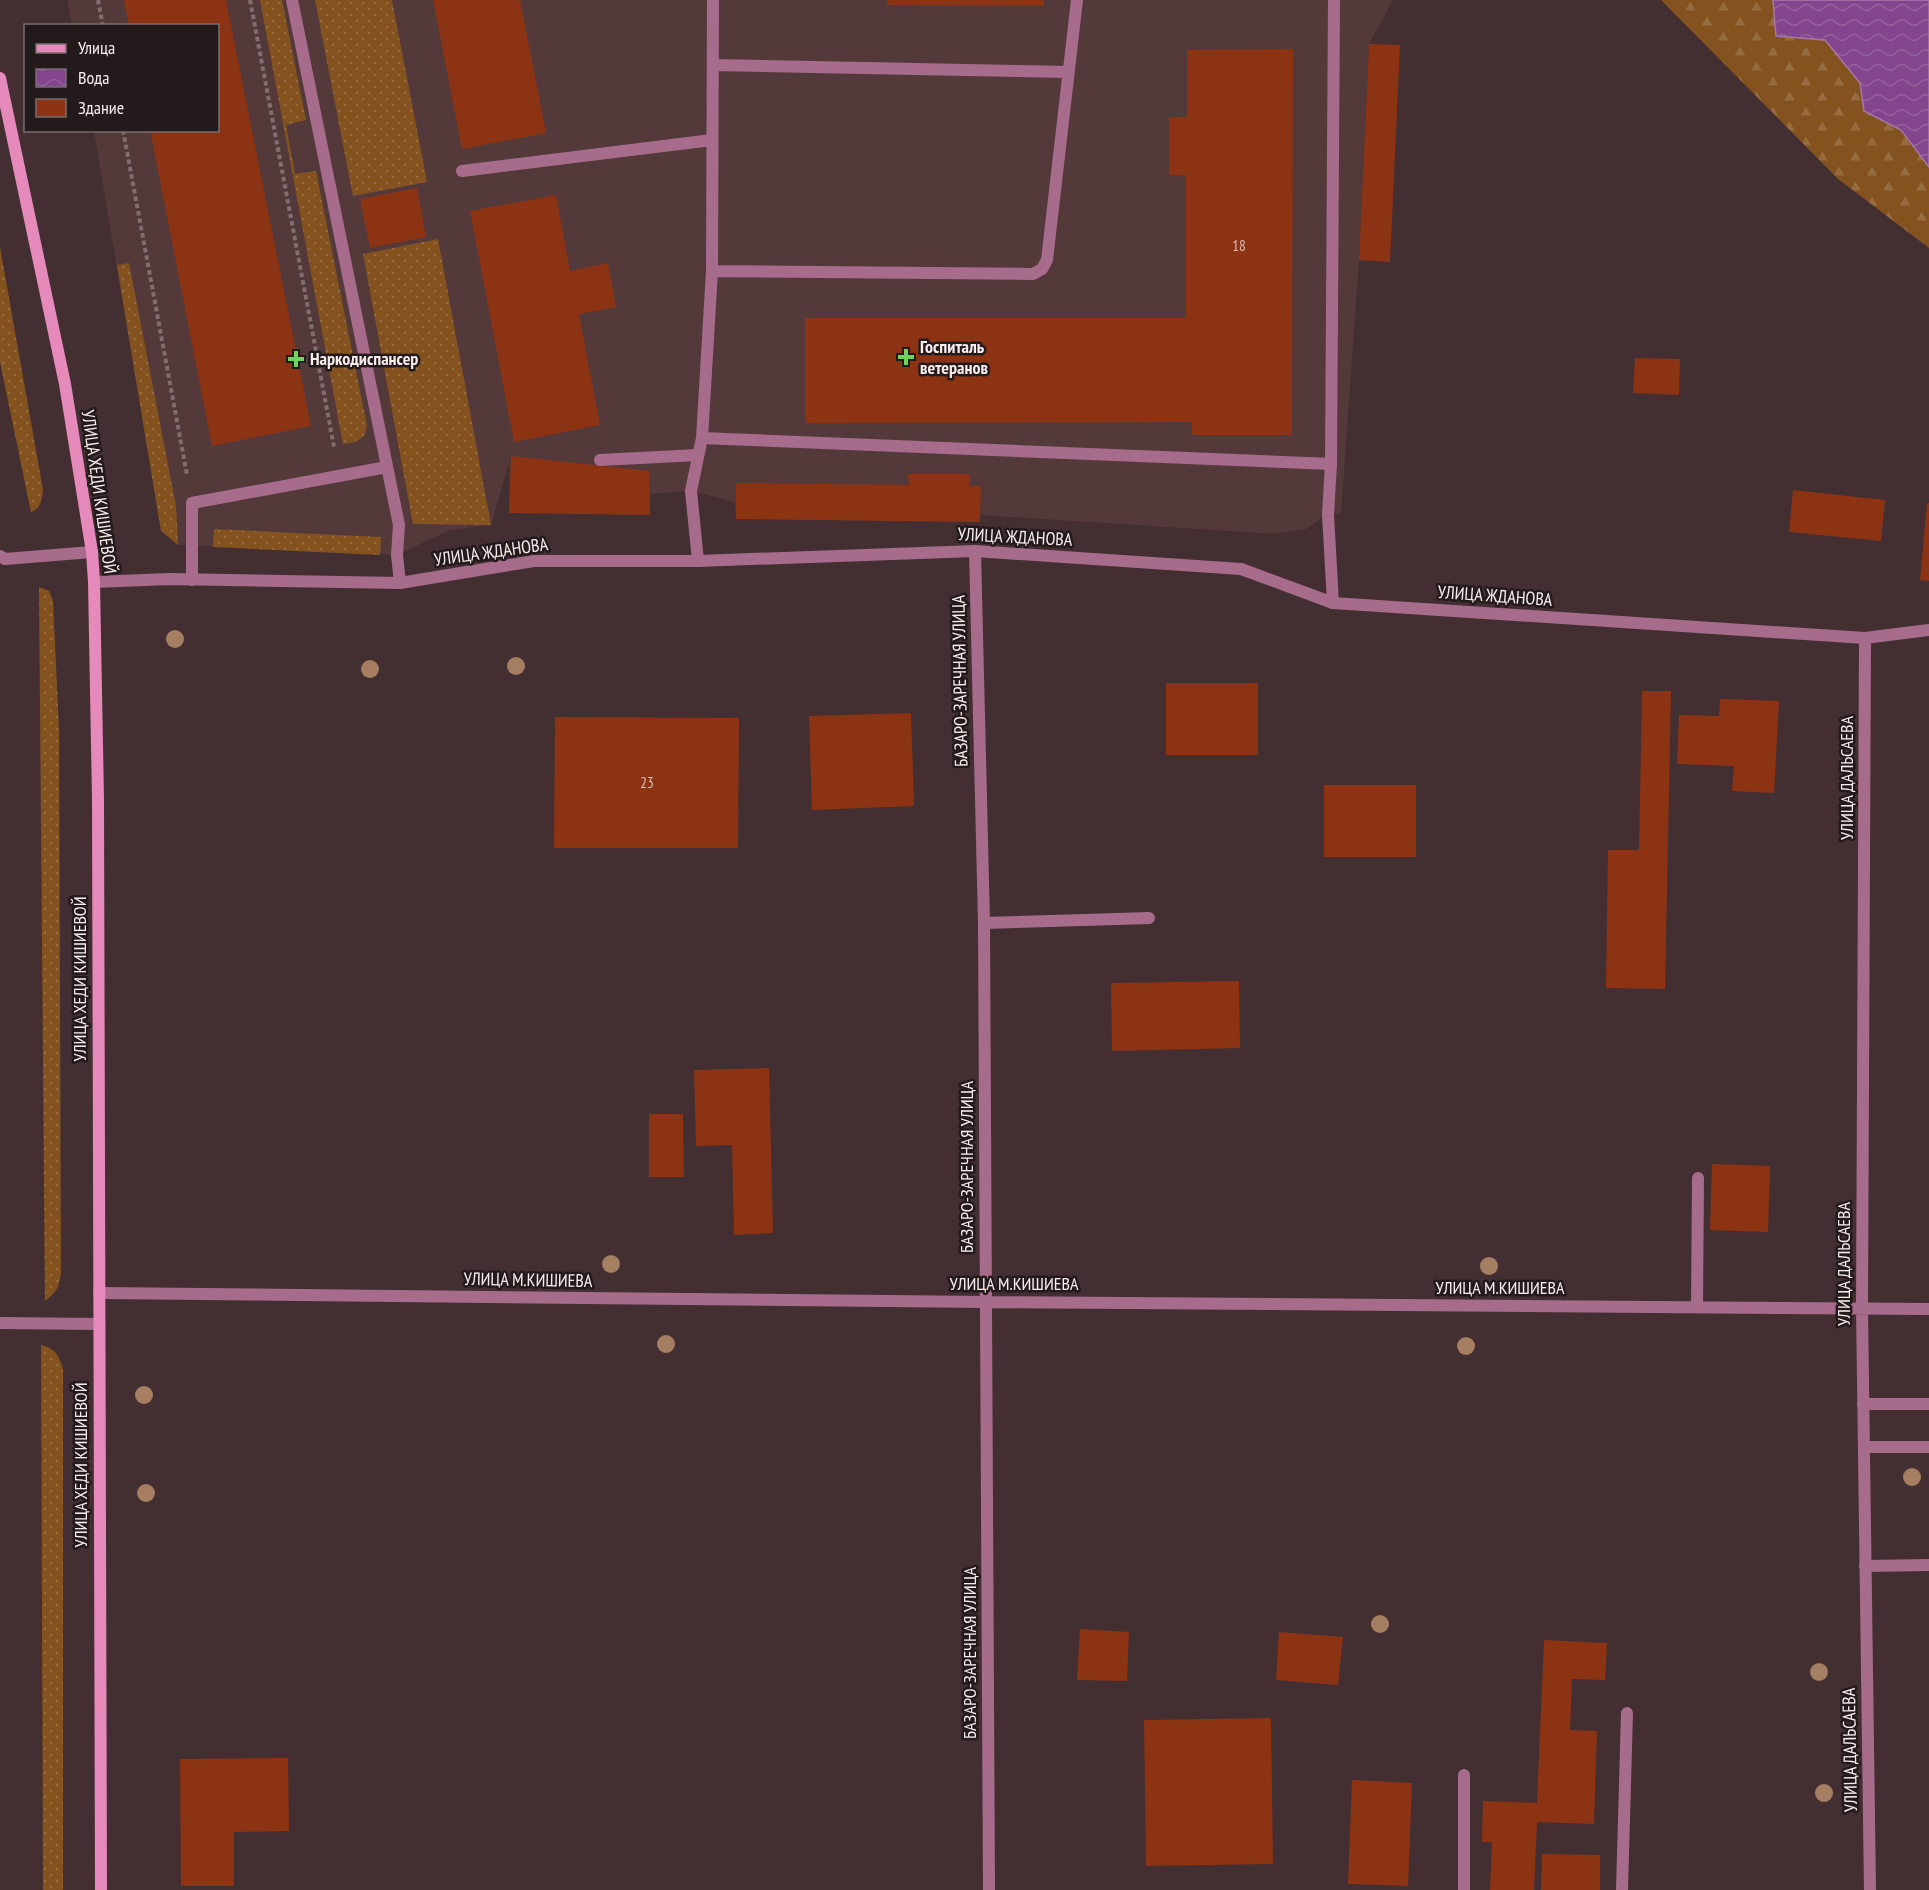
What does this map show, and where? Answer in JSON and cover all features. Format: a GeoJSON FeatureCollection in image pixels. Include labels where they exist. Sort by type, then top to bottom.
{"type":"FeatureCollection","features":[{"type":"Feature","properties":{"kind":"main road","name":"УЛИЦА ХЕДИ КИШИЕВОЙ"},"geometry":{"type":"LineString","coordinates":[[0,78],[65,384],[92,552],[94,582],[98,800],[101,1890]]}},
{"type":"Feature","properties":{"kind":"street"},"geometry":{"type":"LineString","coordinates":[[292,0],[399,525],[397,555],[400,583]]}},
{"type":"Feature","properties":{"kind":"street"},"geometry":{"type":"LineString","coordinates":[[698,561],[691,491],[702,438],[712,271],[713,0]]}},
{"type":"Feature","properties":{"kind":"street"},"geometry":{"type":"LineString","coordinates":[[712,271],[1033,274],[1042,269],[1047,260],[1077,0]]}},
{"type":"Feature","properties":{"kind":"street"},"geometry":{"type":"LineString","coordinates":[[1333,603],[1328,514],[1331,464],[1334,0]]}},
{"type":"Feature","properties":{"kind":"street"},"geometry":{"type":"LineString","coordinates":[[713,65],[1069,72]]}},
{"type":"Feature","properties":{"kind":"street"},"geometry":{"type":"LineString","coordinates":[[462,171],[712,140]]}},
{"type":"Feature","properties":{"kind":"street"},"geometry":{"type":"LineString","coordinates":[[702,438],[1331,464]]}},
{"type":"Feature","properties":{"kind":"street"},"geometry":{"type":"LineString","coordinates":[[600,460],[698,455]]}},
{"type":"Feature","properties":{"kind":"street"},"geometry":{"type":"LineString","coordinates":[[192,580],[192,503],[387,467]]}},
{"type":"Feature","properties":{"kind":"street","name":"УЛИЦА ЖДАНОВА"},"geometry":{"type":"LineString","coordinates":[[94,582],[192,580],[400,583],[534,561],[698,561],[975,551],[1241,568],[1333,603],[1866,638],[1929,630]]}},
{"type":"Feature","properties":{"kind":"street","name":"БАЗАРО-ЗАРЕЧНАЯ УЛИЦА"},"geometry":{"type":"LineString","coordinates":[[975,551],[984,922],[989,1890]]}},
{"type":"Feature","properties":{"kind":"street"},"geometry":{"type":"LineString","coordinates":[[0,556],[5,559],[92,552]]}},
{"type":"Feature","properties":{"kind":"street","name":"УЛИЦА ДАЛЬСАЕВА"},"geometry":{"type":"LineString","coordinates":[[1866,638],[1862,1308],[1870,1890]]}},
{"type":"Feature","properties":{"kind":"street"},"geometry":{"type":"LineString","coordinates":[[984,922],[1149,918]]}},
{"type":"Feature","properties":{"kind":"street"},"geometry":{"type":"LineString","coordinates":[[1697,1307],[1698,1178]]}},
{"type":"Feature","properties":{"kind":"street","name":"УЛИЦА М.КИШИЕВА"},"geometry":{"type":"LineString","coordinates":[[99,1293],[1929,1309]]}},
{"type":"Feature","properties":{"kind":"street"},"geometry":{"type":"LineString","coordinates":[[0,1323],[98,1324]]}},
{"type":"Feature","properties":{"kind":"street"},"geometry":{"type":"LineString","coordinates":[[1863,1404],[1929,1404]]}},
{"type":"Feature","properties":{"kind":"street"},"geometry":{"type":"LineString","coordinates":[[1864,1447],[1929,1447]]}},
{"type":"Feature","properties":{"kind":"street"},"geometry":{"type":"LineString","coordinates":[[1866,1566],[1929,1566]]}},
{"type":"Feature","properties":{"kind":"street"},"geometry":{"type":"LineString","coordinates":[[1622,1890],[1627,1713]]}},
{"type":"Feature","properties":{"kind":"street"},"geometry":{"type":"LineString","coordinates":[[1464,1775],[1464,1890]]}},
{"type":"Feature","properties":{"kind":"path"},"geometry":{"type":"LineString","coordinates":[[98,0],[103,24]]}},
{"type":"Feature","properties":{"kind":"path"},"geometry":{"type":"LineString","coordinates":[[250,0],[339,475]]}},
{"type":"Feature","properties":{"kind":"path"},"geometry":{"type":"LineString","coordinates":[[123,132],[192,503]]}},
{"type":"Feature","properties":{"kind":"shaded area","name":"Госпиталь ветеранов"},"geometry":{"type":"Polygon","coordinates":[[[67,0],[1393,0],[1369,44],[1359,260],[1341,514],[1328,514],[1306,529],[1274,534],[980,515],[980,522],[736,519],[735,502],[691,491],[650,494],[650,514],[509,513],[510,459],[491,525],[450,530],[397,555],[178,545],[161,531],[94,132],[219,132],[219,24],[72,24],[67,0]]]}},
{"type":"Feature","properties":{"kind":"green space"},"geometry":{"type":"Polygon","coordinates":[[[260,0],[282,0],[306,120],[286,125],[295,174],[316,171],[367,426],[364,436],[355,442],[343,444],[260,0]]]}},
{"type":"Feature","properties":{"kind":"green space"},"geometry":{"type":"Polygon","coordinates":[[[315,0],[392,0],[427,182],[353,196],[315,0]]]}},
{"type":"Feature","properties":{"kind":"green space"},"geometry":{"type":"Polygon","coordinates":[[[1661,0],[1773,0],[1776,36],[1825,40],[1860,83],[1864,111],[1901,130],[1929,167],[1929,248],[1838,179],[1661,0]]]}},
{"type":"Feature","properties":{"kind":"green space"},"geometry":{"type":"Polygon","coordinates":[[[438,239],[491,525],[413,524],[363,254],[438,239]]]}},
{"type":"Feature","properties":{"kind":"green space"},"geometry":{"type":"Polygon","coordinates":[[[0,247],[43,490],[39,506],[31,512],[0,362],[0,247]]]}},
{"type":"Feature","properties":{"kind":"green space"},"geometry":{"type":"Polygon","coordinates":[[[129,263],[176,506],[178,545],[161,531],[117,265],[129,263]]]}},
{"type":"Feature","properties":{"kind":"green space"},"geometry":{"type":"Polygon","coordinates":[[[214,529],[381,537],[380,555],[213,547],[214,529]]]}},
{"type":"Feature","properties":{"kind":"green space"},"geometry":{"type":"Polygon","coordinates":[[[39,587],[49,591],[53,601],[59,730],[61,1274],[56,1289],[45,1301],[39,587]]]}},
{"type":"Feature","properties":{"kind":"green space"},"geometry":{"type":"Polygon","coordinates":[[[41,1345],[56,1353],[63,1370],[63,1890],[43,1890],[41,1345]]]}},
{"type":"Feature","properties":{"kind":"water"},"geometry":{"type":"Polygon","coordinates":[[[1773,0],[1929,0],[1929,167],[1901,130],[1864,111],[1860,83],[1825,40],[1776,36],[1773,0]]]}},
{"type":"Feature","properties":{"kind":"building"},"geometry":{"type":"Polygon","coordinates":[[[124,0],[226,0],[311,426],[212,446],[150,132],[219,132],[219,24],[129,24],[124,0]]]}},
{"type":"Feature","properties":{"kind":"building"},"geometry":{"type":"Polygon","coordinates":[[[433,0],[520,0],[546,133],[462,149],[433,0]]]}},
{"type":"Feature","properties":{"kind":"building"},"geometry":{"type":"Polygon","coordinates":[[[887,0],[1044,0],[1044,6],[887,5],[887,0]]]}},
{"type":"Feature","properties":{"kind":"building"},"geometry":{"type":"Polygon","coordinates":[[[1369,44],[1400,45],[1390,262],[1359,260],[1369,44]]]}},
{"type":"Feature","properties":{"kind":"building"},"geometry":{"type":"Polygon","coordinates":[[[1293,49],[1292,435],[1192,435],[1192,422],[805,423],[805,318],[1186,318],[1186,175],[1169,175],[1169,117],[1187,117],[1187,50],[1293,49]]]}},
{"type":"Feature","properties":{"kind":"building"},"geometry":{"type":"Polygon","coordinates":[[[417,188],[426,237],[370,248],[360,199],[417,188]]]}},
{"type":"Feature","properties":{"kind":"building"},"geometry":{"type":"Polygon","coordinates":[[[556,195],[570,271],[608,263],[616,307],[579,314],[600,425],[514,442],[470,211],[556,195]]]}},
{"type":"Feature","properties":{"kind":"building"},"geometry":{"type":"Polygon","coordinates":[[[1635,358],[1680,359],[1679,395],[1633,393],[1635,358]]]}},
{"type":"Feature","properties":{"kind":"building"},"geometry":{"type":"Polygon","coordinates":[[[511,456],[649,471],[650,515],[509,513],[511,456]]]}},
{"type":"Feature","properties":{"kind":"building"},"geometry":{"type":"Polygon","coordinates":[[[908,474],[970,474],[970,486],[981,486],[980,522],[736,519],[736,483],[909,485],[908,474]]]}},
{"type":"Feature","properties":{"kind":"building"},"geometry":{"type":"Polygon","coordinates":[[[1793,490],[1885,500],[1881,541],[1789,532],[1793,490]]]}},
{"type":"Feature","properties":{"kind":"building"},"geometry":{"type":"Polygon","coordinates":[[[1927,503],[1929,503],[1929,581],[1920,580],[1927,503]]]}},
{"type":"Feature","properties":{"kind":"building"},"geometry":{"type":"Polygon","coordinates":[[[1166,683],[1258,683],[1258,755],[1166,755],[1166,683]]]}},
{"type":"Feature","properties":{"kind":"building"},"geometry":{"type":"Polygon","coordinates":[[[1642,691],[1671,691],[1665,989],[1606,988],[1608,850],[1639,850],[1642,691]]]}},
{"type":"Feature","properties":{"kind":"building"},"geometry":{"type":"Polygon","coordinates":[[[1720,699],[1779,701],[1774,793],[1732,791],[1734,766],[1677,764],[1679,715],[1719,716],[1720,699]]]}},
{"type":"Feature","properties":{"kind":"building"},"geometry":{"type":"Polygon","coordinates":[[[911,713],[914,806],[812,810],[809,716],[911,713]]]}},
{"type":"Feature","properties":{"kind":"building"},"geometry":{"type":"Polygon","coordinates":[[[555,717],[739,718],[738,848],[554,848],[555,717]]]}},
{"type":"Feature","properties":{"kind":"building"},"geometry":{"type":"Polygon","coordinates":[[[1324,785],[1416,785],[1416,857],[1324,857],[1324,785]]]}},
{"type":"Feature","properties":{"kind":"building"},"geometry":{"type":"Polygon","coordinates":[[[1239,981],[1240,1048],[1112,1051],[1111,983],[1239,981]]]}},
{"type":"Feature","properties":{"kind":"building"},"geometry":{"type":"Polygon","coordinates":[[[769,1068],[773,1233],[734,1235],[732,1145],[696,1146],[694,1070],[769,1068]]]}},
{"type":"Feature","properties":{"kind":"building"},"geometry":{"type":"Polygon","coordinates":[[[649,1114],[683,1114],[684,1177],[649,1177],[649,1114]]]}},
{"type":"Feature","properties":{"kind":"building"},"geometry":{"type":"Polygon","coordinates":[[[1712,1164],[1770,1166],[1768,1232],[1710,1230],[1712,1164]]]}},
{"type":"Feature","properties":{"kind":"building"},"geometry":{"type":"Polygon","coordinates":[[[1080,1629],[1129,1632],[1127,1681],[1077,1680],[1080,1629]]]}},
{"type":"Feature","properties":{"kind":"building"},"geometry":{"type":"Polygon","coordinates":[[[1279,1632],[1343,1637],[1338,1685],[1276,1680],[1279,1632]]]}},
{"type":"Feature","properties":{"kind":"building"},"geometry":{"type":"Polygon","coordinates":[[[1544,1640],[1607,1643],[1605,1680],[1572,1679],[1570,1730],[1597,1731],[1594,1824],[1537,1822],[1534,1890],[1490,1890],[1492,1842],[1482,1842],[1483,1801],[1537,1803],[1544,1640]]]}},
{"type":"Feature","properties":{"kind":"building"},"geometry":{"type":"Polygon","coordinates":[[[1271,1718],[1273,1864],[1146,1866],[1144,1720],[1271,1718]]]}},
{"type":"Feature","properties":{"kind":"building"},"geometry":{"type":"Polygon","coordinates":[[[288,1758],[289,1831],[234,1832],[234,1886],[181,1886],[180,1759],[288,1758]]]}},
{"type":"Feature","properties":{"kind":"building"},"geometry":{"type":"Polygon","coordinates":[[[1352,1780],[1412,1783],[1408,1886],[1348,1884],[1352,1780]]]}},
{"type":"Feature","properties":{"kind":"building"},"geometry":{"type":"Polygon","coordinates":[[[1542,1854],[1600,1855],[1600,1890],[1541,1890],[1542,1854]]]}},
{"type":"Feature","properties":{"kind":"place","name":"Госпиталь ветеранов"},"geometry":{"type":"Point","coordinates":[906,357]}},
{"type":"Feature","properties":{"kind":"place","name":"Наркодиспансер"},"geometry":{"type":"Point","coordinates":[296,359]}}]}
